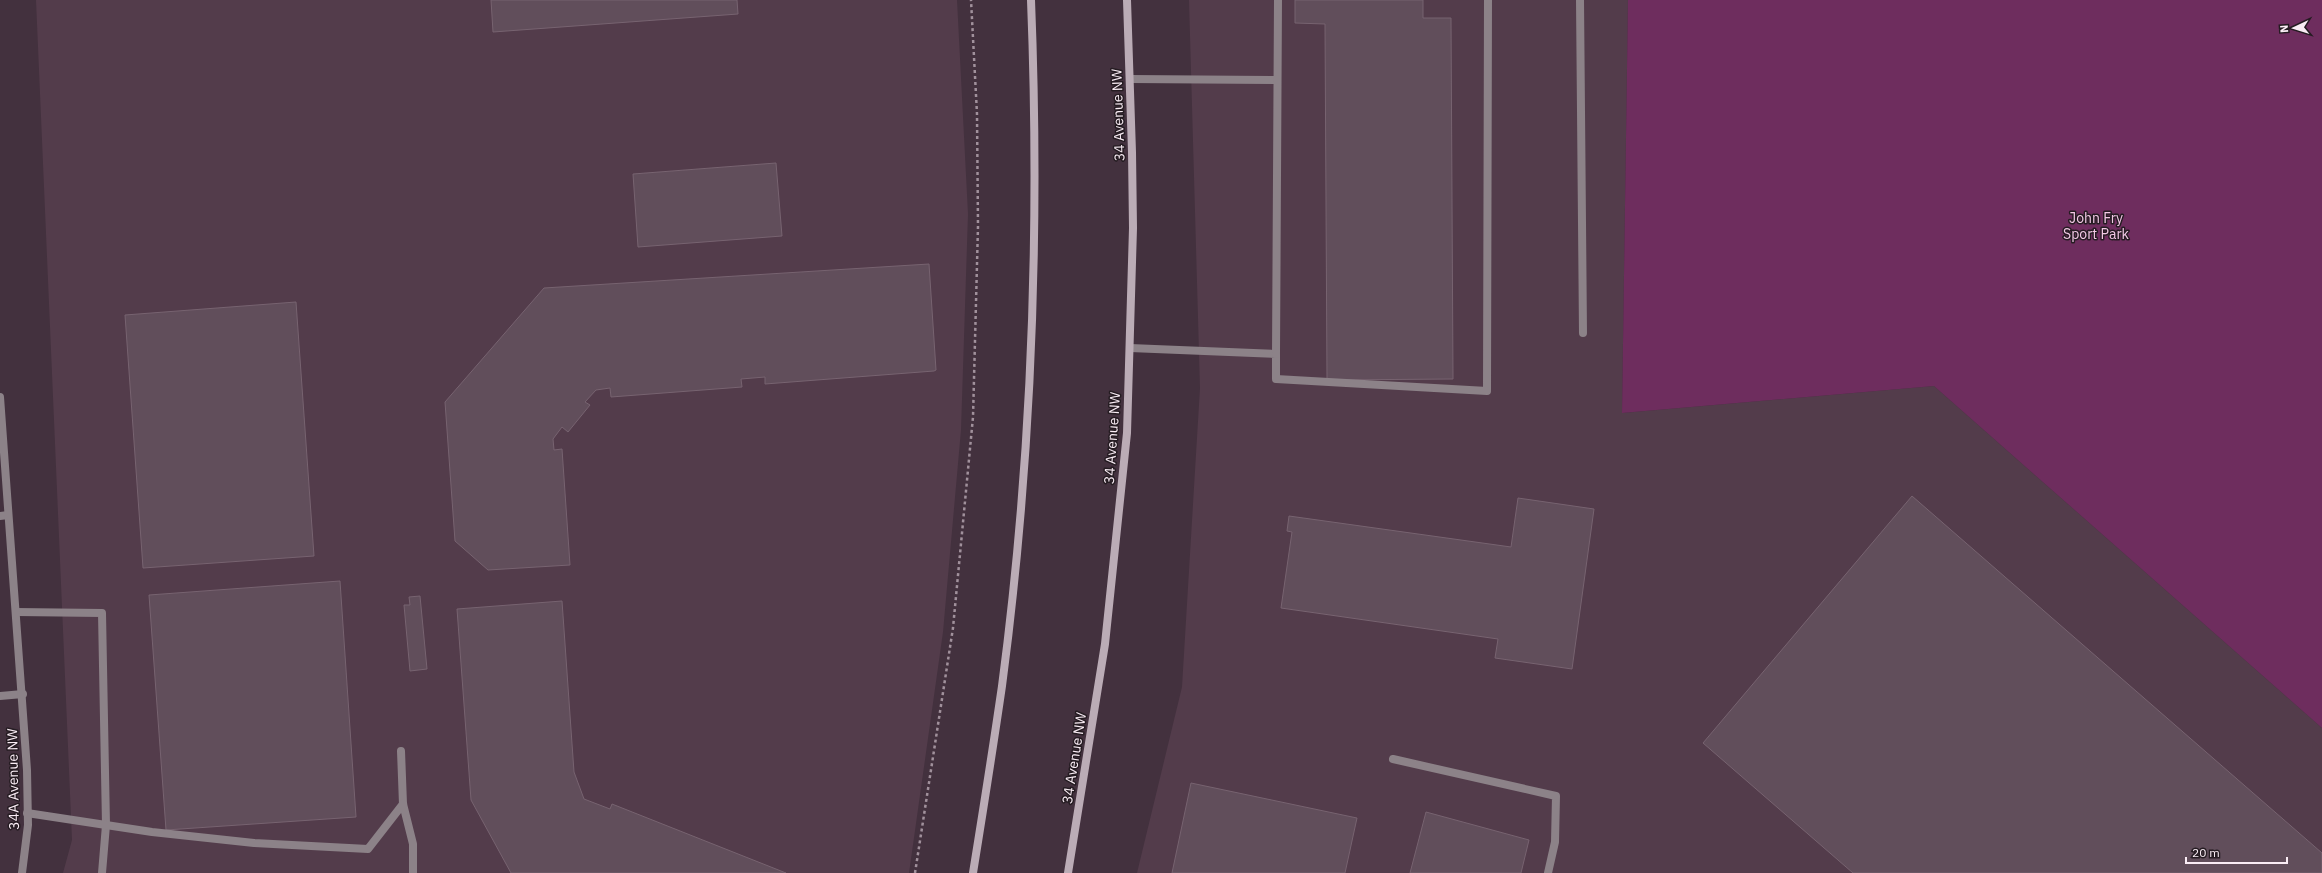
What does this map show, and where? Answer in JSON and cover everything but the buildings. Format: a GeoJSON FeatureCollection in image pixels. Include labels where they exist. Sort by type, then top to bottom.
{"type":"FeatureCollection","features":[{"type":"Feature","properties":{"kind":"main road"},"geometry":{"type":"LineString","coordinates":[[973,873],[1003,678],[1018,530],[1026,415],[1035,210],[1035,112],[1031,0]]}},
{"type":"Feature","properties":{"kind":"main road","name":"34 Avenue NW"},"geometry":{"type":"LineString","coordinates":[[1068,873],[1105,644],[1124,472],[1130,348],[1132,206],[1127,0]]}},
{"type":"Feature","properties":{"kind":"street"},"geometry":{"type":"LineString","coordinates":[[1278,0],[1276,379],[1487,391],[1488,0]]}},
{"type":"Feature","properties":{"kind":"street"},"geometry":{"type":"LineString","coordinates":[[1580,0],[1583,333]]}},
{"type":"Feature","properties":{"kind":"street"},"geometry":{"type":"LineString","coordinates":[[1130,79],[1277,80]]}},
{"type":"Feature","properties":{"kind":"street"},"geometry":{"type":"LineString","coordinates":[[1130,348],[1276,354]]}},
{"type":"Feature","properties":{"kind":"street","name":"34A Avenue NW"},"geometry":{"type":"LineString","coordinates":[[0,397],[4,516],[16,612],[23,694],[27,813],[22,873]]}},
{"type":"Feature","properties":{"kind":"street"},"geometry":{"type":"LineString","coordinates":[[16,612],[102,613],[106,825],[102,873]]}},
{"type":"Feature","properties":{"kind":"street"},"geometry":{"type":"LineString","coordinates":[[0,696],[23,694]]}},
{"type":"Feature","properties":{"kind":"street"},"geometry":{"type":"LineString","coordinates":[[401,751],[404,804],[413,844],[413,873]]}},
{"type":"Feature","properties":{"kind":"street"},"geometry":{"type":"LineString","coordinates":[[1393,759],[1556,796],[1555,842],[1548,873]]}},
{"type":"Feature","properties":{"kind":"street"},"geometry":{"type":"LineString","coordinates":[[27,813],[152,832],[254,843],[368,849],[404,804]]}},
{"type":"Feature","properties":{"kind":"path"},"geometry":{"type":"LineString","coordinates":[[915,873],[953,628],[973,417],[978,226],[972,0]]}},
{"type":"Feature","properties":{"kind":"shaded area"},"geometry":{"type":"Polygon","coordinates":[[[36,0],[957,0],[968,214],[961,430],[943,632],[909,873],[63,873],[72,840],[36,0]]]}},
{"type":"Feature","properties":{"kind":"shaded area"},"geometry":{"type":"Polygon","coordinates":[[[1189,0],[1628,0],[1622,413],[1934,386],[2322,728],[2322,873],[1137,873],[1182,687],[1200,388],[1189,0]]]}},
{"type":"Feature","properties":{"kind":"green space","name":"John Fry Sport Park"},"geometry":{"type":"Polygon","coordinates":[[[1628,0],[2322,0],[2322,728],[1934,386],[1622,413],[1628,0]]]}}]}
